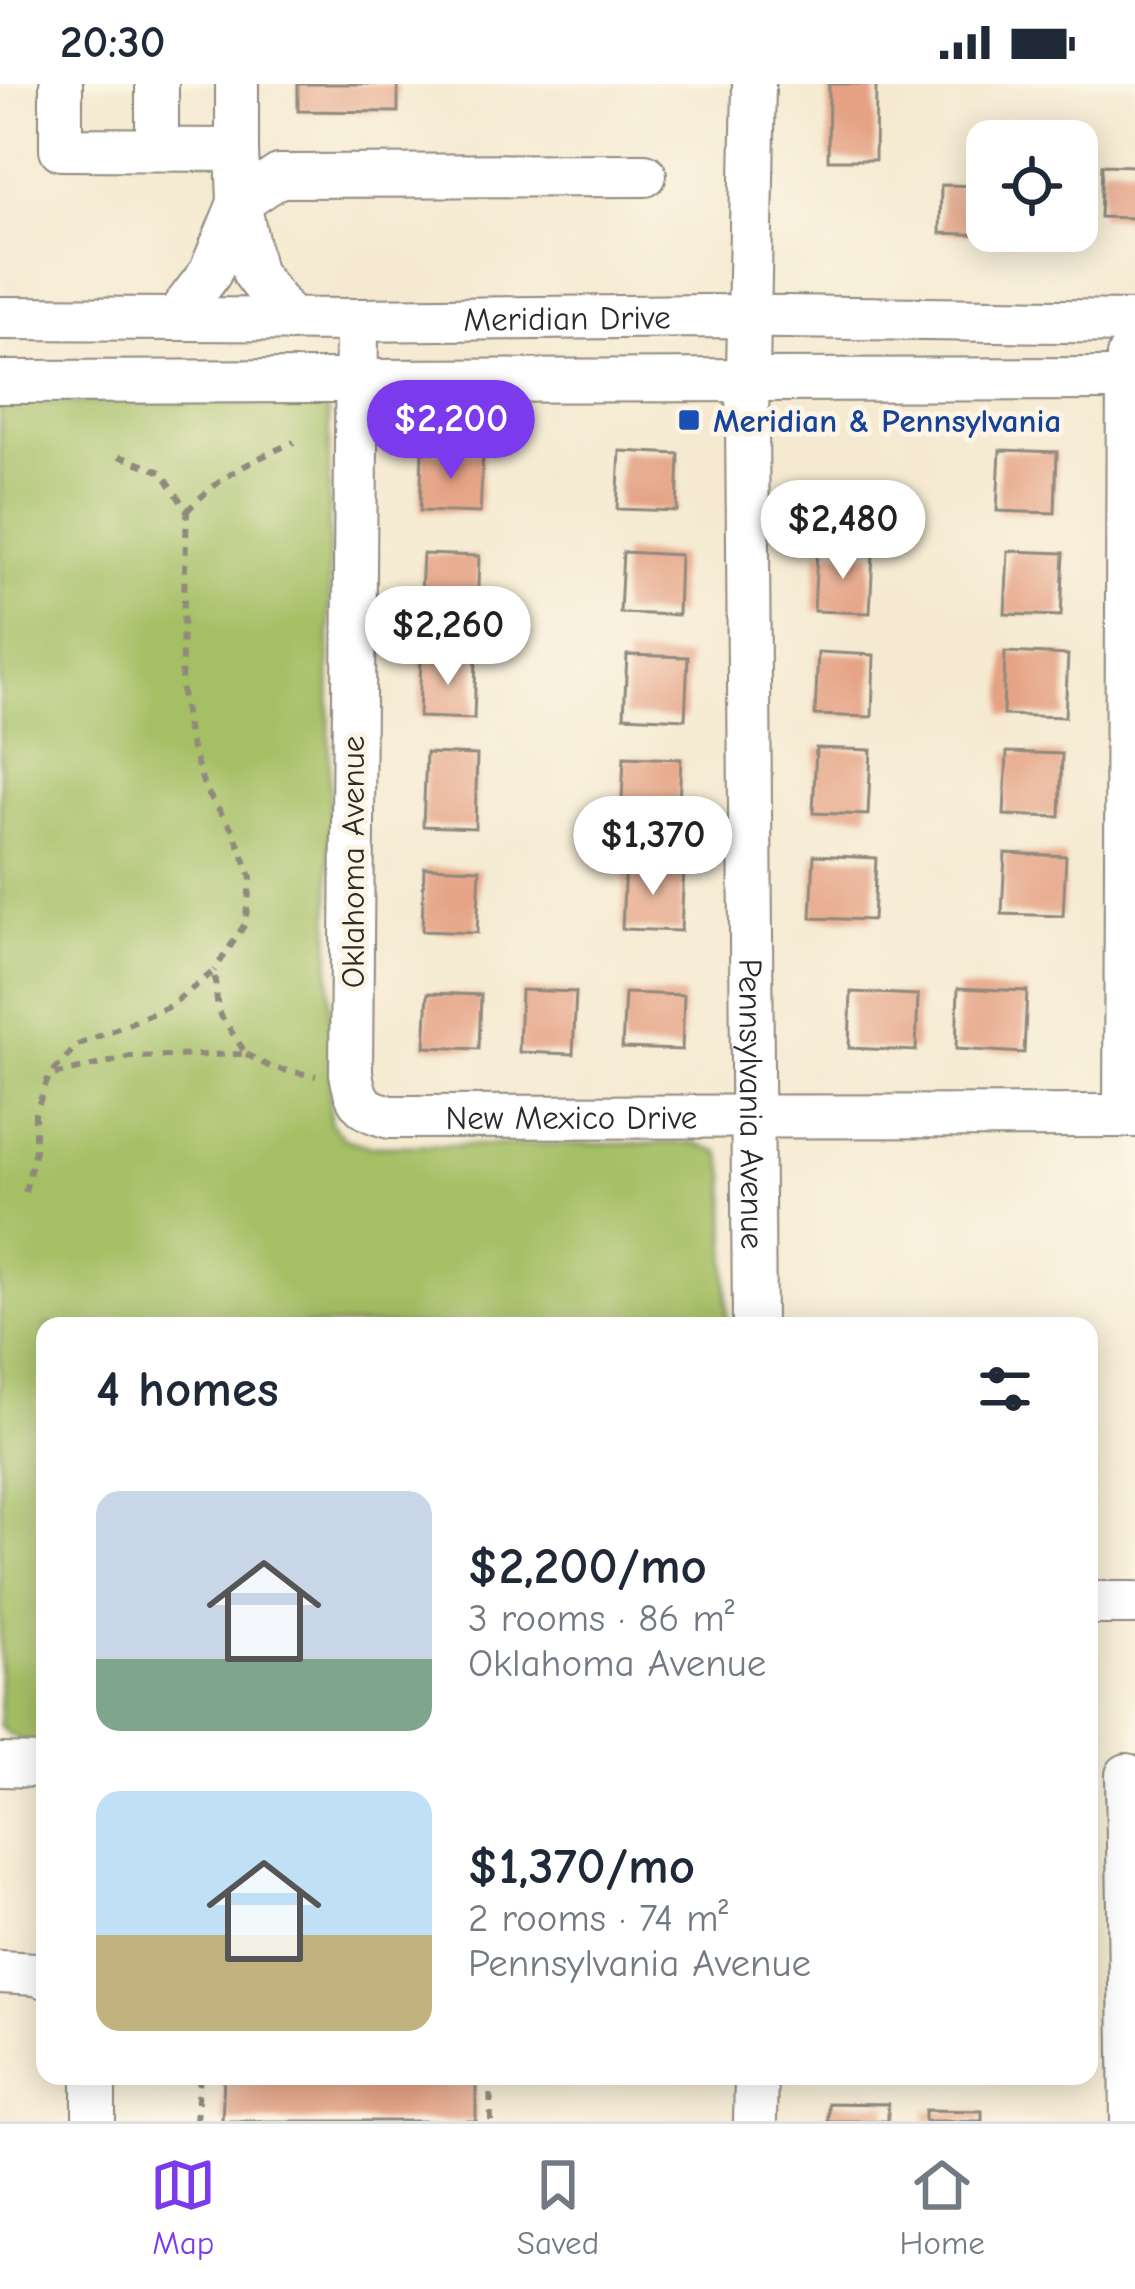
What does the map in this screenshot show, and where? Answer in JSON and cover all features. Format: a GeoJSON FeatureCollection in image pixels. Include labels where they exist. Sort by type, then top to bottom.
{"type":"FeatureCollection","features":[{"type":"Feature","properties":{"kind":"street"},"geometry":{"type":"LineString","coordinates":[[62,84],[61,149],[237,150]]}},
{"type":"Feature","properties":{"kind":"street"},"geometry":{"type":"LineString","coordinates":[[157,84],[157,149]]}},
{"type":"Feature","properties":{"kind":"street"},"geometry":{"type":"LineString","coordinates":[[237,84],[239,203],[254,273],[290,320]]}},
{"type":"Feature","properties":{"kind":"street","name":"Pennsylvania Avenue"},"geometry":{"type":"LineString","coordinates":[[754,84],[748,378],[754,1317]]}},
{"type":"Feature","properties":{"kind":"street"},"geometry":{"type":"LineString","coordinates":[[175,319],[211,273],[239,203],[279,176],[646,175]]}},
{"type":"Feature","properties":{"kind":"street","name":"Meridian Drive"},"geometry":{"type":"LineString","coordinates":[[0,318],[749,317],[1131,322]]}},
{"type":"Feature","properties":{"kind":"street","name":"Oklahoma Avenue"},"geometry":{"type":"LineString","coordinates":[[357,320],[351,1072],[354,1094],[367,1111]]}},
{"type":"Feature","properties":{"kind":"street"},"geometry":{"type":"LineString","coordinates":[[1130,1116],[1131,322]]}},
{"type":"Feature","properties":{"kind":"street","name":"Meridian Drive"},"geometry":{"type":"LineString","coordinates":[[0,382],[1131,380]]}},
{"type":"Feature","properties":{"kind":"street","name":"New Mexico Drive"},"geometry":{"type":"LineString","coordinates":[[367,1111],[390,1117],[1130,1116]]}},
{"type":"Feature","properties":{"kind":"street"},"geometry":{"type":"LineString","coordinates":[[1098,1603],[1135,1603]]}},
{"type":"Feature","properties":{"kind":"street"},"geometry":{"type":"LineString","coordinates":[[0,1765],[36,1766]]}},
{"type":"Feature","properties":{"kind":"street"},"geometry":{"type":"LineString","coordinates":[[1117,1775],[1132,2121]]}},
{"type":"Feature","properties":{"kind":"street"},"geometry":{"type":"LineString","coordinates":[[0,1972],[36,1976]]}},
{"type":"Feature","properties":{"kind":"street"},"geometry":{"type":"LineString","coordinates":[[94,2085],[94,2121]]}},
{"type":"Feature","properties":{"kind":"street"},"geometry":{"type":"LineString","coordinates":[[755,2085],[755,2121]]}},
{"type":"Feature","properties":{"kind":"path"},"geometry":{"type":"LineString","coordinates":[[187,511],[208,488],[254,459],[294,442]]}},
{"type":"Feature","properties":{"kind":"path"},"geometry":{"type":"LineString","coordinates":[[26,1192],[35,1150],[35,1114],[49,1076],[78,1045],[170,1006],[214,970],[245,924],[251,877],[234,832],[205,789],[188,736],[181,684],[187,511],[162,472],[119,456]]}},
{"type":"Feature","properties":{"kind":"path"},"geometry":{"type":"LineString","coordinates":[[214,970],[218,1011],[246,1054],[272,1068],[322,1077]]}},
{"type":"Feature","properties":{"kind":"path"},"geometry":{"type":"LineString","coordinates":[[49,1076],[131,1057],[246,1054]]}},
{"type":"Feature","properties":{"kind":"path"},"geometry":{"type":"LineString","coordinates":[[196,2121],[199,2085]]}},
{"type":"Feature","properties":{"kind":"path"},"geometry":{"type":"LineString","coordinates":[[490,2085],[490,2121]]}},
{"type":"Feature","properties":{"kind":"green space"},"geometry":{"type":"Polygon","coordinates":[[[10,402],[316,403],[329,412],[330,1122],[344,1139],[369,1146],[696,1143],[720,1152],[726,1175],[727,1317],[36,1317],[36,1744],[0,1727],[0,406],[10,402]]]}},
{"type":"Feature","properties":{"kind":"building"},"geometry":{"type":"Polygon","coordinates":[[[298,84],[398,84],[398,112],[298,111],[298,84]]]}},
{"type":"Feature","properties":{"kind":"building"},"geometry":{"type":"Polygon","coordinates":[[[829,84],[876,84],[875,160],[828,160],[829,84]]]}},
{"type":"Feature","properties":{"kind":"building"},"geometry":{"type":"Polygon","coordinates":[[[1102,165],[1135,166],[1135,218],[1100,217],[1102,165]]]}},
{"type":"Feature","properties":{"kind":"building"},"geometry":{"type":"Polygon","coordinates":[[[941,185],[966,186],[966,234],[940,233],[941,185]]]}},
{"type":"Feature","properties":{"kind":"building"},"geometry":{"type":"Polygon","coordinates":[[[1000,450],[1057,452],[1055,513],[997,511],[1000,450]]]}},
{"type":"Feature","properties":{"kind":"building"},"geometry":{"type":"Polygon","coordinates":[[[620,451],[679,454],[677,511],[617,509],[620,451]]]}},
{"type":"Feature","properties":{"kind":"building"},"geometry":{"type":"Polygon","coordinates":[[[422,452],[483,454],[480,513],[420,511],[422,452]]]}},
{"type":"Feature","properties":{"kind":"building"},"geometry":{"type":"Polygon","coordinates":[[[817,551],[873,553],[870,613],[814,611],[817,551]]]}},
{"type":"Feature","properties":{"kind":"building"},"geometry":{"type":"Polygon","coordinates":[[[1008,551],[1064,553],[1061,616],[1005,614],[1008,551]]]}},
{"type":"Feature","properties":{"kind":"building"},"geometry":{"type":"Polygon","coordinates":[[[623,552],[680,555],[678,615],[620,613],[623,552]]]}},
{"type":"Feature","properties":{"kind":"building"},"geometry":{"type":"Polygon","coordinates":[[[423,554],[479,556],[477,616],[420,614],[423,554]]]}},
{"type":"Feature","properties":{"kind":"building"},"geometry":{"type":"Polygon","coordinates":[[[818,652],[874,655],[872,717],[815,715],[818,652]]]}},
{"type":"Feature","properties":{"kind":"building"},"geometry":{"type":"Polygon","coordinates":[[[1005,652],[1068,655],[1065,717],[1003,715],[1005,652]]]}},
{"type":"Feature","properties":{"kind":"building"},"geometry":{"type":"Polygon","coordinates":[[[627,655],[688,657],[685,719],[624,716],[627,655]]]}},
{"type":"Feature","properties":{"kind":"building"},"geometry":{"type":"Polygon","coordinates":[[[421,657],[476,659],[474,719],[419,717],[421,657]]]}},
{"type":"Feature","properties":{"kind":"building"},"geometry":{"type":"Polygon","coordinates":[[[816,748],[871,750],[868,815],[813,813],[816,748]]]}},
{"type":"Feature","properties":{"kind":"building"},"geometry":{"type":"Polygon","coordinates":[[[1007,752],[1062,754],[1060,817],[1004,815],[1007,752]]]}},
{"type":"Feature","properties":{"kind":"building"},"geometry":{"type":"Polygon","coordinates":[[[426,753],[477,755],[475,828],[423,826],[426,753]]]}},
{"type":"Feature","properties":{"kind":"building"},"geometry":{"type":"Polygon","coordinates":[[[624,757],[681,759],[678,825],[621,822],[624,757]]]}},
{"type":"Feature","properties":{"kind":"building"},"geometry":{"type":"Polygon","coordinates":[[[1005,853],[1066,856],[1063,916],[1002,914],[1005,853]]]}},
{"type":"Feature","properties":{"kind":"building"},"geometry":{"type":"Polygon","coordinates":[[[814,855],[876,858],[873,920],[811,918],[814,855]]]}},
{"type":"Feature","properties":{"kind":"building"},"geometry":{"type":"Polygon","coordinates":[[[625,864],[684,866],[681,931],[622,929],[625,864]]]}},
{"type":"Feature","properties":{"kind":"building"},"geometry":{"type":"Polygon","coordinates":[[[424,867],[480,869],[477,933],[422,931],[424,867]]]}},
{"type":"Feature","properties":{"kind":"building"},"geometry":{"type":"Polygon","coordinates":[[[958,988],[1027,991],[1024,1053],[956,1049],[958,988]]]}},
{"type":"Feature","properties":{"kind":"building"},"geometry":{"type":"Polygon","coordinates":[[[521,990],[576,992],[573,1054],[519,1052],[521,990]]]}},
{"type":"Feature","properties":{"kind":"building"},"geometry":{"type":"Polygon","coordinates":[[[851,992],[918,995],[916,1051],[849,1048],[851,992]]]}},
{"type":"Feature","properties":{"kind":"building"},"geometry":{"type":"Polygon","coordinates":[[[428,993],[481,995],[479,1049],[425,1047],[428,993]]]}},
{"type":"Feature","properties":{"kind":"building"},"geometry":{"type":"Polygon","coordinates":[[[625,993],[684,995],[682,1050],[622,1048],[625,993]]]}},
{"type":"Feature","properties":{"kind":"building"},"geometry":{"type":"Polygon","coordinates":[[[224,2085],[476,2085],[476,2121],[222,2121],[224,2085]]]}},
{"type":"Feature","properties":{"kind":"building"},"geometry":{"type":"Polygon","coordinates":[[[828,2103],[888,2104],[888,2121],[828,2121],[828,2103]]]}},
{"type":"Feature","properties":{"kind":"building"},"geometry":{"type":"Polygon","coordinates":[[[925,2110],[982,2111],[982,2121],[925,2121],[925,2110]]]}},
{"type":"Feature","properties":{"kind":"place","name":"Meridian & Pennsylvania"},"geometry":{"type":"Point","coordinates":[689,420]}}]}
